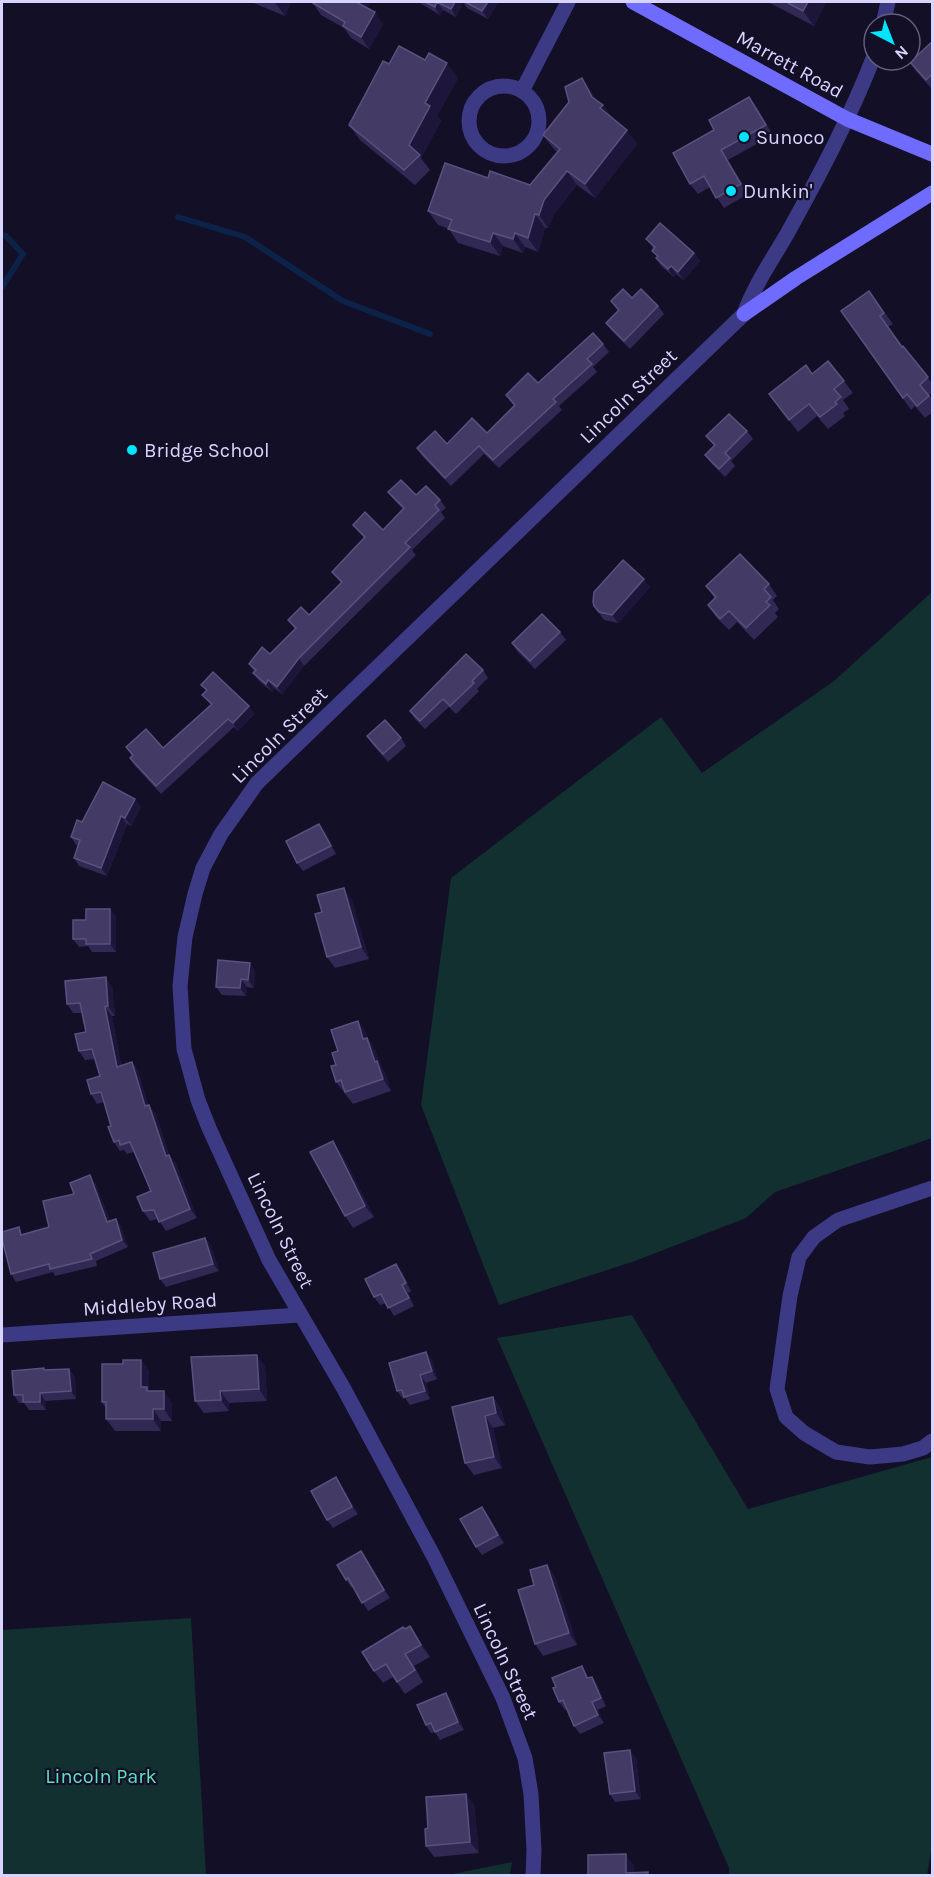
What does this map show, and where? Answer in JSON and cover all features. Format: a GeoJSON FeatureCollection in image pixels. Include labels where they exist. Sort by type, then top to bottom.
{"type":"FeatureCollection","features":[{"type":"Feature","properties":{"kind":"main road","name":"Marrett Road"},"geometry":{"type":"LineString","coordinates":[[633,2],[848,119],[933,154]]}},
{"type":"Feature","properties":{"kind":"main road"},"geometry":{"type":"LineString","coordinates":[[744,314],[796,278],[933,193]]}},
{"type":"Feature","properties":{"kind":"street"},"geometry":{"type":"LineString","coordinates":[[522,91],[568,2]]}},
{"type":"Feature","properties":{"kind":"street","name":"Lincoln Street"},"geometry":{"type":"LineString","coordinates":[[533,1875],[531,1794],[525,1758],[503,1698],[434,1557],[344,1389],[270,1260],[198,1100],[184,1049],[180,1006],[184,947],[203,868],[221,834],[257,783],[744,314],[750,296],[787,234],[848,119],[867,72]]}},
{"type":"Feature","properties":{"kind":"street"},"geometry":{"type":"LineString","coordinates":[[500,86],[522,91],[531,98],[537,108],[539,120],[532,142],[513,155],[501,156],[480,147],[469,127],[469,116],[473,105],[489,89],[500,86]]}},
{"type":"Feature","properties":{"kind":"street"},"geometry":{"type":"LineString","coordinates":[[933,1188],[838,1220],[814,1237],[799,1257],[790,1296],[777,1389],[786,1416],[804,1434],[836,1452],[870,1457],[903,1454],[923,1448],[933,1441]]}},
{"type":"Feature","properties":{"kind":"street","name":"Middleby Road"},"geometry":{"type":"LineString","coordinates":[[2,1335],[300,1315]]}},
{"type":"Feature","properties":{"kind":"green space"},"geometry":{"type":"Polygon","coordinates":[[[932,592],[932,1138],[775,1192],[746,1218],[635,1261],[499,1305],[421,1105],[451,878],[661,717],[702,773],[834,681],[932,592]]]}},
{"type":"Feature","properties":{"kind":"green space"},"geometry":{"type":"Polygon","coordinates":[[[632,1315],[748,1509],[932,1457],[932,1846],[927,1875],[729,1875],[729,1868],[497,1338],[632,1315]]]}},
{"type":"Feature","properties":{"kind":"green space","name":"Lincoln Park"},"geometry":{"type":"Polygon","coordinates":[[[191,1618],[206,1875],[2,1875],[2,1630],[191,1618]]]}},
{"type":"Feature","properties":{"kind":"green space"},"geometry":{"type":"Polygon","coordinates":[[[512,1862],[510,1875],[447,1875],[512,1862]]]}},
{"type":"Feature","properties":{"kind":"building"},"geometry":{"type":"Polygon","coordinates":[[[314,2],[356,2],[375,12],[361,37],[343,26],[345,22],[314,2]]]}},
{"type":"Feature","properties":{"kind":"building"},"geometry":{"type":"Polygon","coordinates":[[[425,2],[437,2],[435,7],[425,2]]]}},
{"type":"Feature","properties":{"kind":"building"},"geometry":{"type":"Polygon","coordinates":[[[437,2],[455,2],[451,9],[437,2]]]}},
{"type":"Feature","properties":{"kind":"building"},"geometry":{"type":"Polygon","coordinates":[[[465,2],[488,2],[482,11],[465,2]]]}},
{"type":"Feature","properties":{"kind":"building"},"geometry":{"type":"Polygon","coordinates":[[[786,2],[808,2],[803,11],[786,2]]]}},
{"type":"Feature","properties":{"kind":"building"},"geometry":{"type":"Polygon","coordinates":[[[933,41],[933,73],[926,80],[919,72],[922,72],[922,51],[933,41]]]}},
{"type":"Feature","properties":{"kind":"building"},"geometry":{"type":"Polygon","coordinates":[[[399,46],[425,60],[429,53],[447,63],[425,103],[430,106],[409,145],[420,155],[404,170],[349,125],[383,61],[389,64],[399,46]]]}},
{"type":"Feature","properties":{"kind":"building"},"geometry":{"type":"Polygon","coordinates":[[[582,78],[592,97],[603,105],[600,108],[627,130],[585,184],[567,171],[544,200],[539,215],[535,214],[528,238],[515,233],[513,239],[493,233],[490,242],[448,229],[452,220],[428,211],[445,163],[488,178],[490,171],[530,185],[560,149],[543,135],[569,102],[565,87],[582,78]]]}},
{"type":"Feature","properties":{"kind":"building"},"geometry":{"type":"Polygon","coordinates":[[[749,97],[766,125],[721,150],[741,184],[716,198],[704,176],[690,184],[673,153],[714,130],[709,120],[749,97]]]}},
{"type":"Feature","properties":{"kind":"building"},"geometry":{"type":"Polygon","coordinates":[[[660,223],[694,253],[678,272],[671,266],[668,269],[656,258],[658,256],[652,251],[655,247],[646,239],[660,223]]]}},
{"type":"Feature","properties":{"kind":"building"},"geometry":{"type":"Polygon","coordinates":[[[623,289],[632,298],[641,289],[658,306],[624,341],[606,323],[619,310],[611,301],[623,289]]]}},
{"type":"Feature","properties":{"kind":"building"},"geometry":{"type":"Polygon","coordinates":[[[869,291],[884,313],[880,316],[902,347],[928,377],[920,385],[929,396],[917,406],[907,394],[903,398],[841,311],[869,291]]]}},
{"type":"Feature","properties":{"kind":"building"},"geometry":{"type":"Polygon","coordinates":[[[593,333],[603,344],[587,359],[592,364],[553,399],[556,402],[493,460],[479,446],[445,478],[417,448],[435,431],[447,444],[472,418],[487,433],[515,405],[506,395],[528,373],[538,383],[593,333]]]}},
{"type":"Feature","properties":{"kind":"building"},"geometry":{"type":"Polygon","coordinates":[[[828,361],[844,381],[834,389],[841,397],[835,402],[837,404],[820,417],[809,404],[789,420],[769,394],[806,365],[812,374],[828,361]]]}},
{"type":"Feature","properties":{"kind":"building"},"geometry":{"type":"Polygon","coordinates":[[[729,414],[747,431],[725,453],[730,458],[719,469],[705,455],[715,445],[706,436],[729,414]]]}},
{"type":"Feature","properties":{"kind":"building"},"geometry":{"type":"Polygon","coordinates":[[[401,480],[416,495],[426,486],[440,500],[435,505],[439,510],[405,543],[410,547],[299,658],[277,687],[268,680],[266,684],[253,673],[256,670],[249,664],[262,647],[270,654],[296,628],[288,620],[301,607],[309,615],[342,582],[332,572],[365,537],[353,525],[365,512],[383,530],[404,508],[388,492],[401,480]]]}},
{"type":"Feature","properties":{"kind":"building"},"geometry":{"type":"Polygon","coordinates":[[[740,554],[769,584],[764,589],[771,597],[766,602],[770,605],[746,628],[729,611],[720,619],[708,605],[716,597],[706,586],[740,554]]]}},
{"type":"Feature","properties":{"kind":"building"},"geometry":{"type":"Polygon","coordinates":[[[623,560],[644,579],[612,615],[599,612],[593,602],[594,592],[623,560]]]}},
{"type":"Feature","properties":{"kind":"building"},"geometry":{"type":"Polygon","coordinates":[[[542,614],[560,632],[530,661],[512,643],[542,614]]]}},
{"type":"Feature","properties":{"kind":"building"},"geometry":{"type":"Polygon","coordinates":[[[466,654],[483,670],[472,681],[474,683],[450,706],[443,699],[420,721],[410,711],[466,654]]]}},
{"type":"Feature","properties":{"kind":"building"},"geometry":{"type":"Polygon","coordinates":[[[213,672],[249,706],[233,723],[228,719],[156,786],[130,758],[133,755],[126,747],[146,729],[163,748],[212,704],[202,695],[207,690],[201,685],[213,672]]]}},
{"type":"Feature","properties":{"kind":"building"},"geometry":{"type":"Polygon","coordinates":[[[385,720],[401,738],[383,754],[367,736],[385,720]]]}},
{"type":"Feature","properties":{"kind":"building"},"geometry":{"type":"Polygon","coordinates":[[[103,782],[135,799],[125,818],[121,816],[101,868],[74,858],[80,840],[71,837],[77,820],[82,822],[103,782]]]}},
{"type":"Feature","properties":{"kind":"building"},"geometry":{"type":"Polygon","coordinates":[[[319,824],[331,846],[297,863],[286,841],[319,824]]]}},
{"type":"Feature","properties":{"kind":"building"},"geometry":{"type":"Polygon","coordinates":[[[344,888],[361,947],[327,957],[315,914],[322,912],[317,895],[344,888]]]}},
{"type":"Feature","properties":{"kind":"building"},"geometry":{"type":"Polygon","coordinates":[[[86,909],[110,909],[110,944],[86,944],[86,939],[73,939],[73,920],[86,920],[86,909]]]}},
{"type":"Feature","properties":{"kind":"building"},"geometry":{"type":"Polygon","coordinates":[[[218,960],[250,963],[248,980],[241,979],[240,988],[216,987],[218,960]]]}},
{"type":"Feature","properties":{"kind":"building"},"geometry":{"type":"Polygon","coordinates":[[[106,977],[108,1006],[105,1007],[117,1067],[132,1062],[145,1106],[149,1105],[166,1156],[169,1155],[190,1209],[159,1222],[154,1210],[143,1211],[137,1197],[151,1191],[130,1142],[120,1145],[119,1140],[114,1142],[108,1127],[111,1126],[101,1092],[91,1094],[87,1080],[100,1076],[92,1049],[79,1051],[75,1034],[86,1032],[80,1003],[67,1004],[65,981],[106,977]]]}},
{"type":"Feature","properties":{"kind":"building"},"geometry":{"type":"Polygon","coordinates":[[[358,1021],[363,1039],[367,1038],[383,1079],[345,1092],[341,1080],[336,1082],[331,1066],[336,1065],[332,1053],[338,1051],[331,1030],[358,1021]]]}},
{"type":"Feature","properties":{"kind":"building"},"geometry":{"type":"Polygon","coordinates":[[[333,1141],[365,1206],[345,1216],[310,1152],[333,1141]]]}},
{"type":"Feature","properties":{"kind":"building"},"geometry":{"type":"Polygon","coordinates":[[[90,1175],[107,1222],[116,1219],[122,1240],[90,1254],[92,1259],[50,1269],[49,1264],[11,1274],[2,1232],[19,1227],[21,1235],[49,1227],[43,1201],[74,1194],[70,1183],[90,1175]]]}},
{"type":"Feature","properties":{"kind":"building"},"geometry":{"type":"Polygon","coordinates":[[[205,1238],[213,1264],[160,1279],[153,1253],[205,1238]]]}},
{"type":"Feature","properties":{"kind":"building"},"geometry":{"type":"Polygon","coordinates":[[[396,1264],[406,1283],[402,1285],[409,1298],[388,1308],[381,1294],[374,1297],[365,1279],[396,1264]]]}},
{"type":"Feature","properties":{"kind":"building"},"geometry":{"type":"Polygon","coordinates":[[[426,1352],[432,1371],[420,1375],[425,1391],[404,1397],[402,1390],[397,1391],[389,1363],[426,1352]]]}},
{"type":"Feature","properties":{"kind":"building"},"geometry":{"type":"Polygon","coordinates":[[[257,1355],[259,1389],[220,1391],[221,1400],[195,1401],[191,1357],[257,1355]]]}},
{"type":"Feature","properties":{"kind":"building"},"geometry":{"type":"Polygon","coordinates":[[[123,1360],[141,1360],[141,1387],[147,1387],[147,1391],[164,1391],[164,1409],[153,1409],[153,1419],[106,1419],[106,1402],[102,1402],[102,1364],[123,1364],[123,1360]]]}},
{"type":"Feature","properties":{"kind":"building"},"geometry":{"type":"Polygon","coordinates":[[[44,1368],[44,1370],[69,1369],[71,1391],[40,1393],[40,1402],[23,1402],[23,1395],[14,1395],[12,1371],[44,1368]]]}},
{"type":"Feature","properties":{"kind":"building"},"geometry":{"type":"Polygon","coordinates":[[[493,1397],[496,1413],[485,1416],[494,1457],[465,1463],[452,1407],[493,1397]]]}},
{"type":"Feature","properties":{"kind":"building"},"geometry":{"type":"Polygon","coordinates":[[[336,1477],[352,1507],[327,1520],[311,1491],[336,1477]]]}},
{"type":"Feature","properties":{"kind":"building"},"geometry":{"type":"Polygon","coordinates":[[[482,1507],[498,1535],[476,1547],[460,1519],[482,1507]]]}},
{"type":"Feature","properties":{"kind":"building"},"geometry":{"type":"Polygon","coordinates":[[[361,1551],[384,1590],[362,1603],[348,1578],[346,1580],[337,1565],[361,1551]]]}},
{"type":"Feature","properties":{"kind":"building"},"geometry":{"type":"Polygon","coordinates":[[[547,1565],[569,1633],[535,1644],[518,1590],[534,1585],[530,1570],[547,1565]]]}},
{"type":"Feature","properties":{"kind":"building"},"geometry":{"type":"Polygon","coordinates":[[[410,1626],[421,1645],[405,1654],[415,1670],[397,1682],[386,1664],[374,1671],[362,1652],[403,1627],[405,1629],[410,1626]]]}},
{"type":"Feature","properties":{"kind":"building"},"geometry":{"type":"Polygon","coordinates":[[[582,1666],[587,1678],[592,1677],[601,1698],[592,1702],[598,1715],[574,1726],[563,1700],[559,1702],[553,1688],[556,1687],[552,1678],[582,1666]]]}},
{"type":"Feature","properties":{"kind":"building"},"geometry":{"type":"Polygon","coordinates":[[[446,1693],[458,1722],[435,1732],[431,1723],[426,1725],[417,1705],[446,1693]]]}},
{"type":"Feature","properties":{"kind":"building"},"geometry":{"type":"Polygon","coordinates":[[[630,1750],[635,1791],[610,1794],[604,1753],[630,1750]]]}},
{"type":"Feature","properties":{"kind":"building"},"geometry":{"type":"Polygon","coordinates":[[[466,1794],[470,1842],[426,1846],[425,1829],[428,1828],[426,1797],[466,1794]]]}},
{"type":"Feature","properties":{"kind":"building"},"geometry":{"type":"Polygon","coordinates":[[[626,1854],[626,1873],[648,1872],[648,1875],[588,1875],[588,1855],[626,1854]]]}},
{"type":"Feature","properties":{"kind":"waterway"},"geometry":{"type":"LineString","coordinates":[[178,217],[245,237],[343,301],[430,334]]}},
{"type":"Feature","properties":{"kind":"waterway"},"geometry":{"type":"LineString","coordinates":[[2,235],[6,236],[23,254],[2,287]]}},
{"type":"Feature","properties":{"kind":"place","name":"Sunoco"},"geometry":{"type":"Point","coordinates":[744,137]}},
{"type":"Feature","properties":{"kind":"place","name":"Dunkin'"},"geometry":{"type":"Point","coordinates":[731,191]}},
{"type":"Feature","properties":{"kind":"place","name":"Bridge School"},"geometry":{"type":"Point","coordinates":[132,450]}}]}
